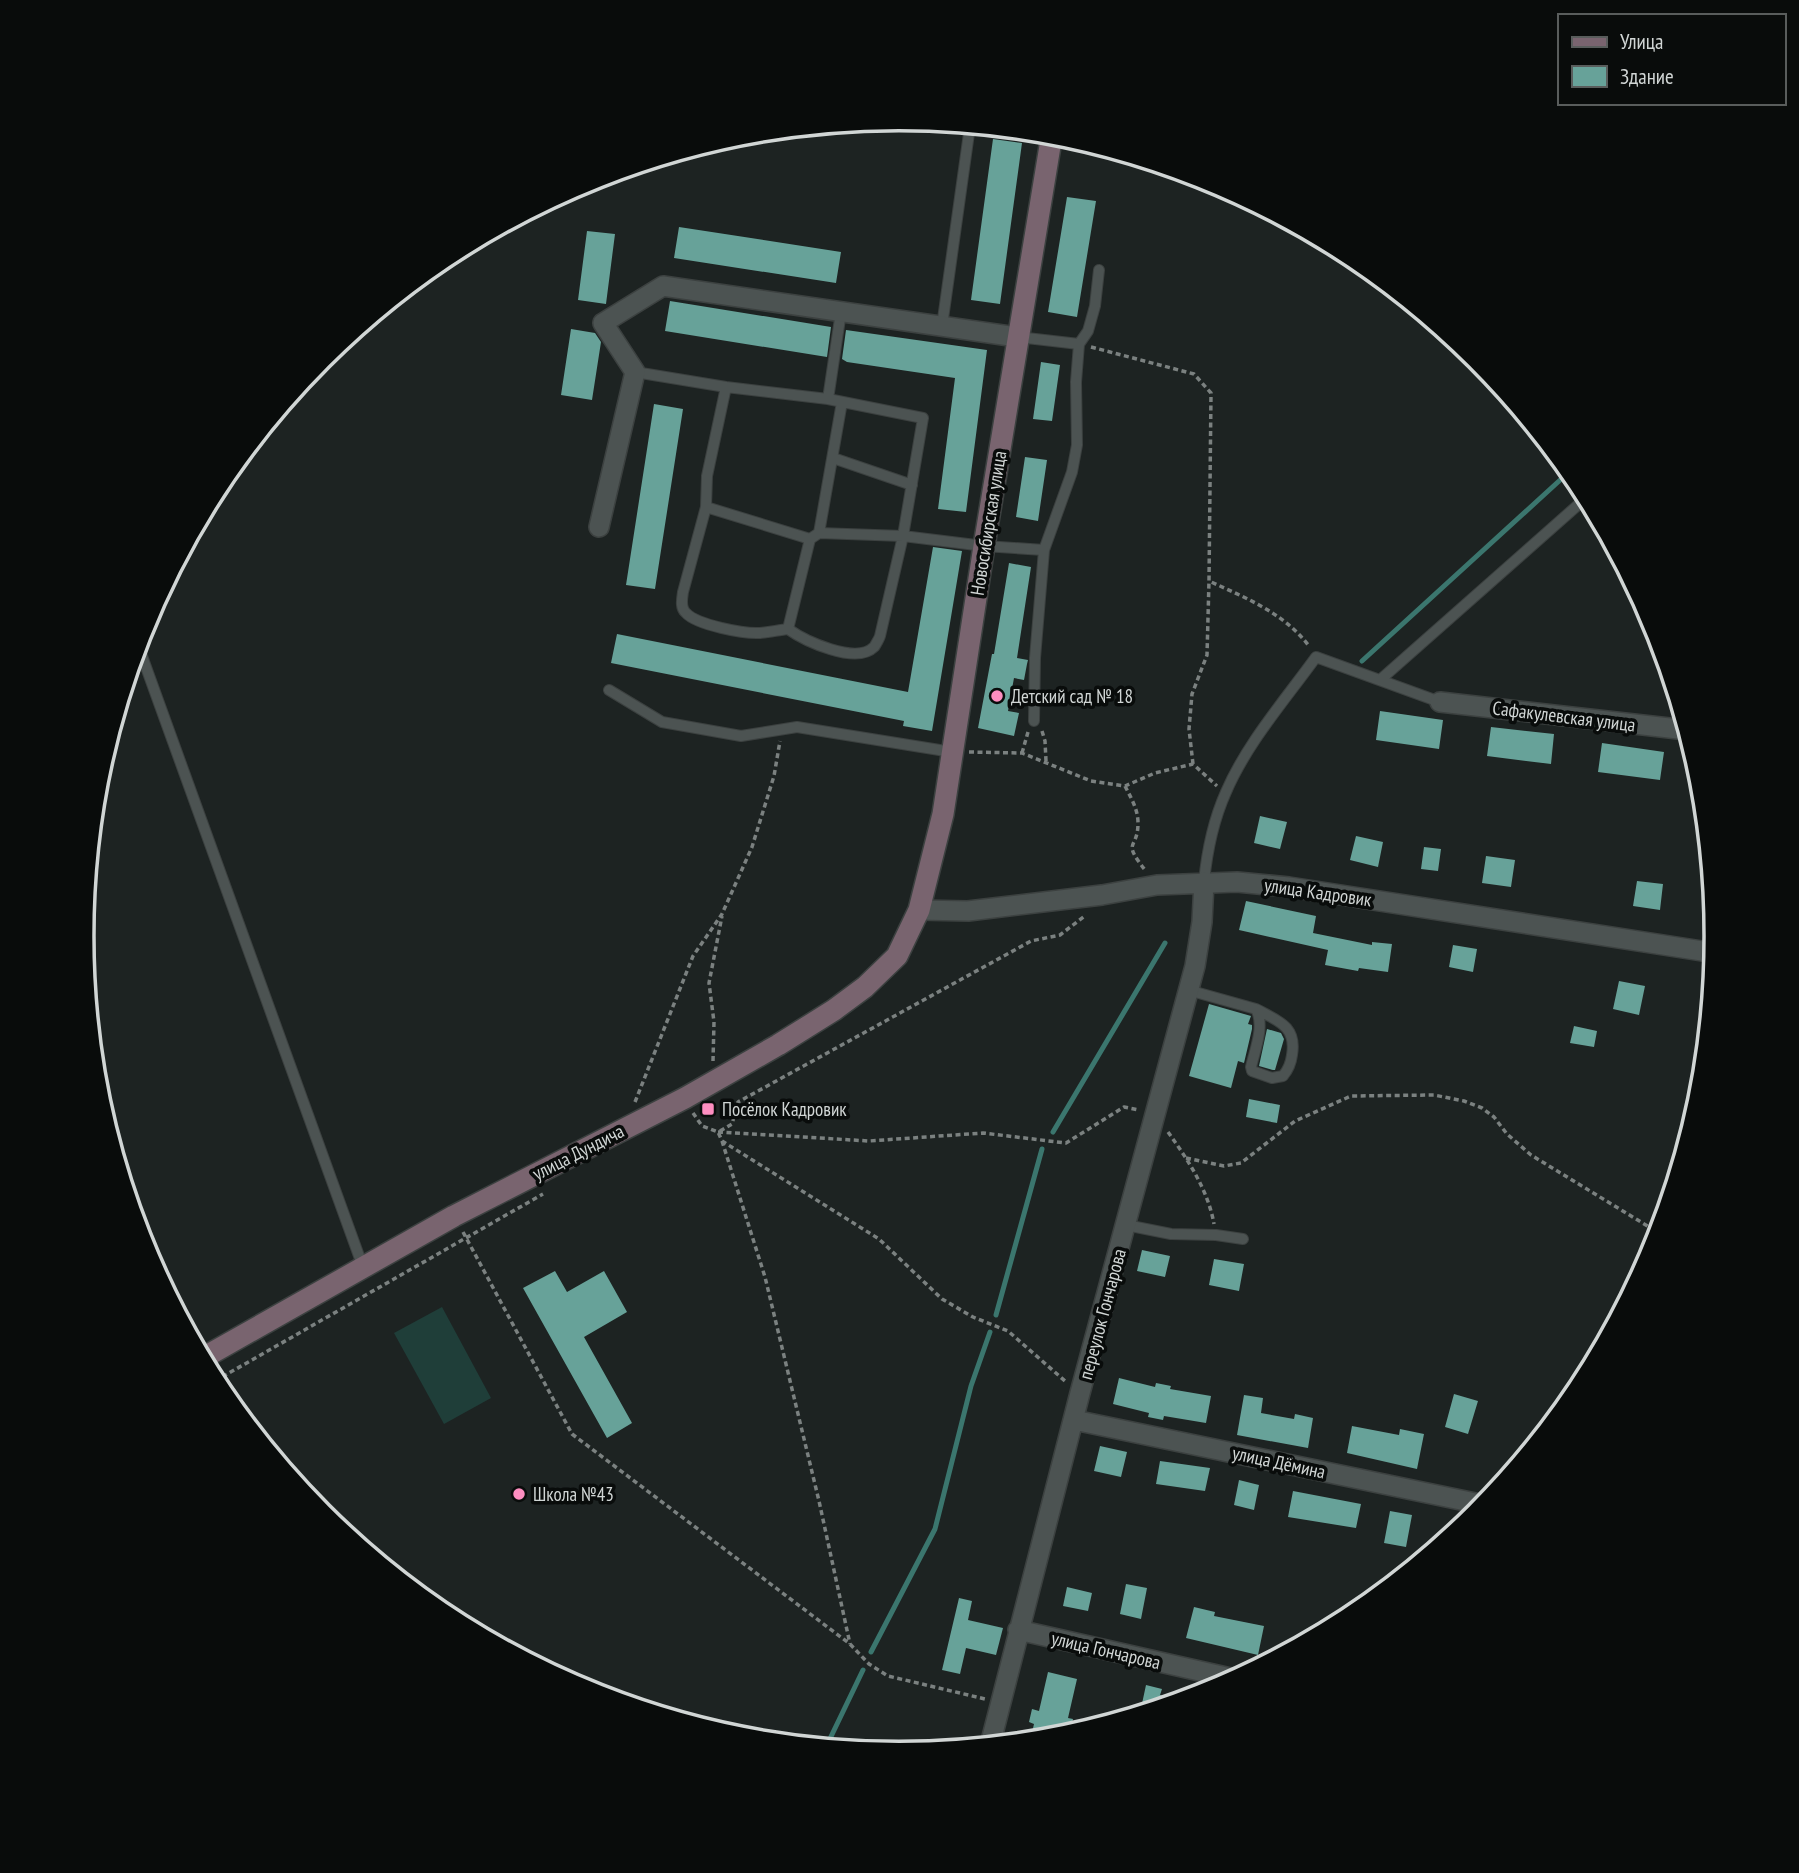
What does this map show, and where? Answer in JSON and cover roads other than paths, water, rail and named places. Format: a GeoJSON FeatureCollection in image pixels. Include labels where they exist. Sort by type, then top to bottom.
{"type":"FeatureCollection","features":[{"type":"Feature","properties":{"kind":"main road","name":"Новосибирская улица"},"geometry":{"type":"LineString","coordinates":[[919,910],[943,814],[1017,337],[1050,146]]}},
{"type":"Feature","properties":{"kind":"main road","name":"улица Дундича"},"geometry":{"type":"LineString","coordinates":[[211,1353],[454,1216],[685,1098],[811,1024],[865,986],[897,956],[919,910]]}},
{"type":"Feature","properties":{"kind":"street"},"geometry":{"type":"LineString","coordinates":[[599,527],[635,372],[603,323],[663,286],[1017,337]]}},
{"type":"Feature","properties":{"kind":"street","name":"Сафакулевская улица"},"geometry":{"type":"LineString","coordinates":[[1440,702],[1677,729]]}},
{"type":"Feature","properties":{"kind":"street","name":"улица Кадровик"},"geometry":{"type":"LineString","coordinates":[[919,910],[968,911],[1102,895],[1157,885],[1203,882],[1289,887],[1704,951]]}},
{"type":"Feature","properties":{"kind":"street","name":"переулок Гончарова"},"geometry":{"type":"LineString","coordinates":[[992,1736],[1080,1393],[1195,966],[1202,922],[1203,882]]}},
{"type":"Feature","properties":{"kind":"street","name":"улица Дёмина"},"geometry":{"type":"LineString","coordinates":[[1074,1420],[1472,1502]]}},
{"type":"Feature","properties":{"kind":"street","name":"улица Гончарова"},"geometry":{"type":"LineString","coordinates":[[1018,1630],[1218,1675]]}},
{"type":"Feature","properties":{"kind":"lane"},"geometry":{"type":"LineString","coordinates":[[942,326],[969,135]]}},
{"type":"Feature","properties":{"kind":"lane"},"geometry":{"type":"LineString","coordinates":[[1034,721],[1035,657],[1044,550],[1072,472],[1077,444],[1076,382],[1079,344],[1088,331],[1095,306],[1099,270]]}},
{"type":"Feature","properties":{"kind":"lane"},"geometry":{"type":"LineString","coordinates":[[828,400],[841,312]]}},
{"type":"Feature","properties":{"kind":"lane"},"geometry":{"type":"LineString","coordinates":[[1017,337],[1079,344]]}},
{"type":"Feature","properties":{"kind":"lane"},"geometry":{"type":"LineString","coordinates":[[635,372],[842,402],[923,418],[903,536],[880,636],[875,647],[849,653],[822,647],[802,639],[788,629],[758,633],[733,630],[698,621],[686,614],[682,606],[683,592],[706,507],[707,476],[726,387]]}},
{"type":"Feature","properties":{"kind":"lane"},"geometry":{"type":"LineString","coordinates":[[788,629],[815,536],[833,458],[842,402]]}},
{"type":"Feature","properties":{"kind":"lane"},"geometry":{"type":"LineString","coordinates":[[833,458],[912,485]]}},
{"type":"Feature","properties":{"kind":"lane"},"geometry":{"type":"LineString","coordinates":[[1380,680],[1579,505]]}},
{"type":"Feature","properties":{"kind":"lane"},"geometry":{"type":"LineString","coordinates":[[706,507],[815,536],[903,536],[984,547],[1044,550]]}},
{"type":"Feature","properties":{"kind":"lane"},"geometry":{"type":"LineString","coordinates":[[1203,882],[1208,847],[1225,793],[1257,737],[1316,657],[1440,702]]}},
{"type":"Feature","properties":{"kind":"lane"},"geometry":{"type":"LineString","coordinates":[[144,661],[363,1267]]}},
{"type":"Feature","properties":{"kind":"lane"},"geometry":{"type":"LineString","coordinates":[[609,690],[662,722],[741,736],[797,727],[953,752]]}},
{"type":"Feature","properties":{"kind":"lane"},"geometry":{"type":"LineString","coordinates":[[1188,990],[1256,1009],[1284,1025],[1292,1033],[1294,1044],[1291,1060],[1283,1076],[1272,1078],[1252,1071],[1260,1024],[1256,1009]]}},
{"type":"Feature","properties":{"kind":"lane"},"geometry":{"type":"LineString","coordinates":[[1125,1225],[1171,1234],[1216,1235],[1243,1239]]}},
{"type":"Feature","properties":{"kind":"waterway"},"geometry":{"type":"LineString","coordinates":[[1362,661],[1562,479]]}},
{"type":"Feature","properties":{"kind":"waterway"},"geometry":{"type":"LineString","coordinates":[[1053,1132],[1165,943]]}},
{"type":"Feature","properties":{"kind":"waterway"},"geometry":{"type":"LineString","coordinates":[[996,1315],[1042,1149]]}},
{"type":"Feature","properties":{"kind":"waterway"},"geometry":{"type":"LineString","coordinates":[[871,1652],[935,1529],[971,1386],[990,1332]]}},
{"type":"Feature","properties":{"kind":"waterway"},"geometry":{"type":"LineString","coordinates":[[830,1738],[863,1670]]}},
{"type":"Feature","properties":{"kind":"place","name":"Детский сад № 18"},"geometry":{"type":"Point","coordinates":[997,696]}},
{"type":"Feature","properties":{"kind":"place","name":"Посёлок Кадровик"},"geometry":{"type":"Point","coordinates":[708,1109]}},
{"type":"Feature","properties":{"kind":"place","name":"Школа №43"},"geometry":{"type":"Point","coordinates":[519,1494]}}]}
